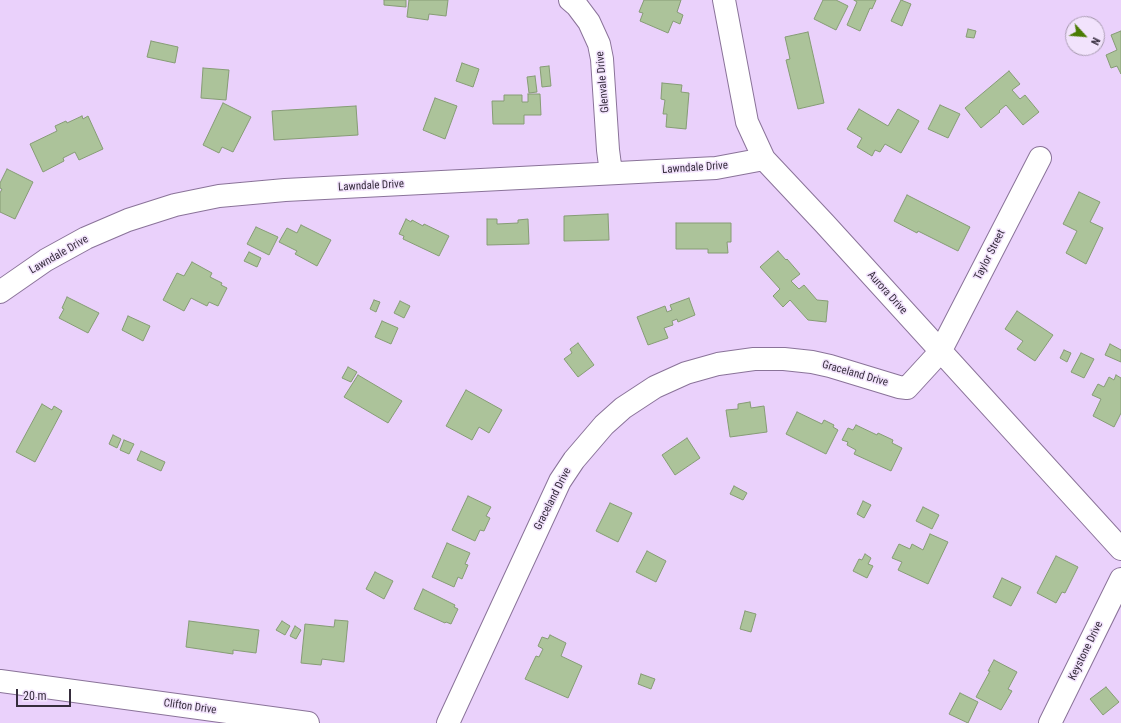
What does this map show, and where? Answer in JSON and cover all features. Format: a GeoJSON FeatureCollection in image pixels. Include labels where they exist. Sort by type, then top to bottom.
{"type":"FeatureCollection","features":[{"type":"Feature","properties":{"kind":"street","name":"Glenvale Drive"},"geometry":{"type":"LineString","coordinates":[[570,0],[577,6],[589,22],[599,44],[602,59],[611,173]]}},
{"type":"Feature","properties":{"kind":"street","name":"Aurora Drive"},"geometry":{"type":"LineString","coordinates":[[724,0],[747,122],[764,159],[1121,549]]}},
{"type":"Feature","properties":{"kind":"street","name":"Taylor Street"},"geometry":{"type":"LineString","coordinates":[[940,352],[1040,158]]}},
{"type":"Feature","properties":{"kind":"street","name":"Lawndale Drive"},"geometry":{"type":"LineString","coordinates":[[0,292],[46,260],[86,238],[128,220],[168,207],[219,196],[285,190],[716,168],[764,159]]}},
{"type":"Feature","properties":{"kind":"street","name":"Graceland Drive"},"geometry":{"type":"LineString","coordinates":[[448,723],[560,481],[589,441],[604,425],[624,408],[655,387],[686,373],[718,364],[754,359],[784,359],[812,362],[898,387],[908,388],[940,352]]}},
{"type":"Feature","properties":{"kind":"street","name":"Keystone Drive"},"geometry":{"type":"LineString","coordinates":[[1050,723],[1121,579]]}},
{"type":"Feature","properties":{"kind":"street","name":"Clifton Drive"},"geometry":{"type":"LineString","coordinates":[[0,681],[308,723]]}},
{"type":"Feature","properties":{"kind":"building"},"geometry":{"type":"Polygon","coordinates":[[[384,0],[406,0],[406,7],[384,5],[384,0]]]}},
{"type":"Feature","properties":{"kind":"building"},"geometry":{"type":"Polygon","coordinates":[[[409,0],[448,0],[446,16],[429,14],[428,20],[407,17],[409,0]]]}},
{"type":"Feature","properties":{"kind":"building"},"geometry":{"type":"Polygon","coordinates":[[[644,0],[681,0],[677,12],[683,15],[680,24],[673,21],[668,33],[640,21],[643,13],[639,12],[644,0]]]}},
{"type":"Feature","properties":{"kind":"building"},"geometry":{"type":"Polygon","coordinates":[[[823,0],[836,0],[848,6],[836,30],[814,19],[823,0]]]}},
{"type":"Feature","properties":{"kind":"building"},"geometry":{"type":"Polygon","coordinates":[[[854,0],[876,0],[872,9],[870,8],[860,31],[847,25],[857,2],[854,0]]]}},
{"type":"Feature","properties":{"kind":"building"},"geometry":{"type":"Polygon","coordinates":[[[901,0],[911,4],[902,26],[891,21],[901,0]]]}},
{"type":"Feature","properties":{"kind":"building"},"geometry":{"type":"Polygon","coordinates":[[[968,29],[976,31],[974,38],[966,37],[968,29]]]}},
{"type":"Feature","properties":{"kind":"building"},"geometry":{"type":"Polygon","coordinates":[[[1121,31],[1121,74],[1117,66],[1111,68],[1106,55],[1117,50],[1111,35],[1121,31]]]}},
{"type":"Feature","properties":{"kind":"building"},"geometry":{"type":"Polygon","coordinates":[[[808,32],[824,103],[798,109],[786,60],[790,59],[785,37],[808,32]]]}},
{"type":"Feature","properties":{"kind":"building"},"geometry":{"type":"Polygon","coordinates":[[[151,41],[178,47],[175,63],[147,57],[151,41]]]}},
{"type":"Feature","properties":{"kind":"building"},"geometry":{"type":"Polygon","coordinates":[[[462,63],[479,69],[473,87],[456,81],[462,63]]]}},
{"type":"Feature","properties":{"kind":"building"},"geometry":{"type":"Polygon","coordinates":[[[549,66],[551,86],[542,87],[540,67],[549,66]]]}},
{"type":"Feature","properties":{"kind":"building"},"geometry":{"type":"Polygon","coordinates":[[[203,68],[229,70],[226,100],[201,98],[203,68]]]}},
{"type":"Feature","properties":{"kind":"building"},"geometry":{"type":"Polygon","coordinates":[[[1009,71],[1020,84],[1012,90],[1020,99],[1025,95],[1039,112],[1023,125],[1006,105],[981,128],[965,108],[1009,71]]]}},
{"type":"Feature","properties":{"kind":"building"},"geometry":{"type":"Polygon","coordinates":[[[535,76],[537,92],[529,93],[527,77],[535,76]]]}},
{"type":"Feature","properties":{"kind":"building"},"geometry":{"type":"Polygon","coordinates":[[[662,83],[682,85],[681,92],[689,93],[686,129],[666,127],[667,114],[663,114],[665,100],[661,99],[662,83]]]}},
{"type":"Feature","properties":{"kind":"building"},"geometry":{"type":"Polygon","coordinates":[[[528,94],[540,94],[541,115],[524,115],[524,124],[493,124],[492,101],[504,101],[504,95],[522,95],[522,102],[528,102],[528,94]]]}},
{"type":"Feature","properties":{"kind":"building"},"geometry":{"type":"Polygon","coordinates":[[[435,98],[457,106],[445,139],[423,130],[435,98]]]}},
{"type":"Feature","properties":{"kind":"building"},"geometry":{"type":"Polygon","coordinates":[[[223,103],[251,117],[233,152],[222,147],[219,153],[203,145],[223,103]]]}},
{"type":"Feature","properties":{"kind":"building"},"geometry":{"type":"Polygon","coordinates":[[[940,105],[960,114],[948,138],[928,129],[940,105]]]}},
{"type":"Feature","properties":{"kind":"building"},"geometry":{"type":"Polygon","coordinates":[[[356,106],[358,135],[274,140],[272,111],[356,106]]]}},
{"type":"Feature","properties":{"kind":"building"},"geometry":{"type":"Polygon","coordinates":[[[859,109],[888,126],[898,109],[919,121],[901,153],[885,144],[880,152],[875,150],[872,156],[857,147],[862,138],[847,129],[859,109]]]}},
{"type":"Feature","properties":{"kind":"building"},"geometry":{"type":"Polygon","coordinates":[[[82,116],[83,119],[88,116],[103,149],[79,160],[75,152],[63,158],[64,161],[43,172],[30,144],[57,131],[55,126],[66,121],[67,123],[82,116]]]}},
{"type":"Feature","properties":{"kind":"building"},"geometry":{"type":"Polygon","coordinates":[[[7,169],[33,182],[15,219],[0,212],[0,193],[2,189],[0,188],[0,183],[7,169]]]}},
{"type":"Feature","properties":{"kind":"building"},"geometry":{"type":"Polygon","coordinates":[[[1079,192],[1100,202],[1090,222],[1103,228],[1086,264],[1066,253],[1077,231],[1063,224],[1079,192]]]}},
{"type":"Feature","properties":{"kind":"building"},"geometry":{"type":"Polygon","coordinates":[[[907,195],[970,227],[958,251],[894,221],[907,195]]]}},
{"type":"Feature","properties":{"kind":"building"},"geometry":{"type":"Polygon","coordinates":[[[608,214],[609,240],[564,241],[564,216],[608,214]]]}},
{"type":"Feature","properties":{"kind":"building"},"geometry":{"type":"Polygon","coordinates":[[[406,219],[411,222],[412,220],[423,226],[424,224],[449,236],[439,256],[403,239],[404,236],[399,234],[406,219]]]}},
{"type":"Feature","properties":{"kind":"building"},"geometry":{"type":"Polygon","coordinates":[[[487,219],[497,219],[497,224],[518,223],[518,220],[528,219],[529,244],[487,245],[487,219]]]}},
{"type":"Feature","properties":{"kind":"building"},"geometry":{"type":"Polygon","coordinates":[[[676,223],[731,223],[731,242],[727,242],[728,253],[708,253],[708,249],[676,249],[676,223]]]}},
{"type":"Feature","properties":{"kind":"building"},"geometry":{"type":"Polygon","coordinates":[[[301,225],[331,240],[317,266],[295,254],[297,251],[279,242],[287,228],[297,233],[301,225]]]}},
{"type":"Feature","properties":{"kind":"building"},"geometry":{"type":"Polygon","coordinates":[[[256,227],[278,237],[269,255],[247,244],[256,227]]]}},
{"type":"Feature","properties":{"kind":"building"},"geometry":{"type":"Polygon","coordinates":[[[778,251],[800,274],[791,281],[799,289],[804,285],[817,300],[828,301],[826,322],[808,320],[790,300],[783,307],[773,296],[780,289],[760,267],[778,251]]]}},
{"type":"Feature","properties":{"kind":"building"},"geometry":{"type":"Polygon","coordinates":[[[249,252],[261,258],[257,267],[244,261],[249,252]]]}},
{"type":"Feature","properties":{"kind":"building"},"geometry":{"type":"Polygon","coordinates":[[[192,262],[212,273],[210,277],[222,283],[221,285],[227,288],[218,306],[209,302],[207,306],[191,298],[184,311],[163,300],[177,273],[184,276],[192,262]]]}},
{"type":"Feature","properties":{"kind":"building"},"geometry":{"type":"Polygon","coordinates":[[[67,297],[99,313],[88,333],[59,318],[64,309],[62,308],[67,297]]]}},
{"type":"Feature","properties":{"kind":"building"},"geometry":{"type":"Polygon","coordinates":[[[689,298],[695,315],[678,322],[677,319],[672,321],[673,325],[664,328],[668,338],[648,345],[637,317],[665,306],[667,312],[672,310],[670,305],[689,298]]]}},
{"type":"Feature","properties":{"kind":"building"},"geometry":{"type":"Polygon","coordinates":[[[374,300],[380,302],[376,312],[370,309],[374,300]]]}},
{"type":"Feature","properties":{"kind":"building"},"geometry":{"type":"Polygon","coordinates":[[[400,301],[410,306],[404,318],[394,313],[400,301]]]}},
{"type":"Feature","properties":{"kind":"building"},"geometry":{"type":"Polygon","coordinates":[[[1017,311],[1053,335],[1035,361],[1017,349],[1023,341],[1005,329],[1017,311]]]}},
{"type":"Feature","properties":{"kind":"building"},"geometry":{"type":"Polygon","coordinates":[[[128,316],[150,326],[143,341],[122,330],[128,316]]]}},
{"type":"Feature","properties":{"kind":"building"},"geometry":{"type":"Polygon","coordinates":[[[382,321],[398,328],[391,344],[375,337],[382,321]]]}},
{"type":"Feature","properties":{"kind":"building"},"geometry":{"type":"Polygon","coordinates":[[[578,343],[594,365],[578,377],[564,359],[572,353],[570,349],[578,343]]]}},
{"type":"Feature","properties":{"kind":"building"},"geometry":{"type":"Polygon","coordinates":[[[1110,344],[1121,350],[1121,362],[1105,355],[1110,344]]]}},
{"type":"Feature","properties":{"kind":"building"},"geometry":{"type":"Polygon","coordinates":[[[1064,350],[1071,353],[1067,362],[1060,358],[1064,350]]]}},
{"type":"Feature","properties":{"kind":"building"},"geometry":{"type":"Polygon","coordinates":[[[1081,353],[1094,359],[1084,378],[1071,372],[1081,353]]]}},
{"type":"Feature","properties":{"kind":"building"},"geometry":{"type":"Polygon","coordinates":[[[348,367],[357,372],[351,382],[342,378],[348,367]]]}},
{"type":"Feature","properties":{"kind":"building"},"geometry":{"type":"Polygon","coordinates":[[[358,375],[402,401],[388,423],[344,397],[358,375]]]}},
{"type":"Feature","properties":{"kind":"building"},"geometry":{"type":"Polygon","coordinates":[[[1116,375],[1121,378],[1121,413],[1114,427],[1093,416],[1101,399],[1092,395],[1098,384],[1104,387],[1109,377],[1114,380],[1116,375]]]}},
{"type":"Feature","properties":{"kind":"building"},"geometry":{"type":"Polygon","coordinates":[[[466,390],[502,410],[489,433],[479,427],[472,440],[446,426],[466,390]]]}},
{"type":"Feature","properties":{"kind":"building"},"geometry":{"type":"Polygon","coordinates":[[[750,402],[751,408],[764,406],[767,432],[730,437],[726,410],[738,409],[738,404],[750,402]]]}},
{"type":"Feature","properties":{"kind":"building"},"geometry":{"type":"Polygon","coordinates":[[[42,404],[52,410],[54,406],[62,411],[35,462],[16,452],[42,404]]]}},
{"type":"Feature","properties":{"kind":"building"},"geometry":{"type":"Polygon","coordinates":[[[797,412],[822,424],[824,420],[834,425],[833,427],[838,430],[826,454],[786,434],[797,412]]]}},
{"type":"Feature","properties":{"kind":"building"},"geometry":{"type":"Polygon","coordinates":[[[856,425],[877,435],[878,433],[893,440],[892,443],[902,448],[891,471],[854,454],[856,450],[847,445],[848,442],[842,440],[848,428],[853,430],[856,425]]]}},
{"type":"Feature","properties":{"kind":"building"},"geometry":{"type":"Polygon","coordinates":[[[113,435],[121,439],[117,448],[109,444],[113,435]]]}},
{"type":"Feature","properties":{"kind":"building"},"geometry":{"type":"Polygon","coordinates":[[[687,438],[700,458],[675,475],[662,455],[687,438]]]}},
{"type":"Feature","properties":{"kind":"building"},"geometry":{"type":"Polygon","coordinates":[[[124,440],[134,444],[129,454],[120,450],[124,440]]]}},
{"type":"Feature","properties":{"kind":"building"},"geometry":{"type":"Polygon","coordinates":[[[141,451],[165,462],[161,471],[137,460],[141,451]]]}},
{"type":"Feature","properties":{"kind":"building"},"geometry":{"type":"Polygon","coordinates":[[[734,486],[747,493],[743,500],[730,494],[734,486]]]}},
{"type":"Feature","properties":{"kind":"building"},"geometry":{"type":"Polygon","coordinates":[[[468,496],[491,507],[486,516],[490,518],[484,531],[480,530],[475,541],[452,530],[468,496]]]}},
{"type":"Feature","properties":{"kind":"building"},"geometry":{"type":"Polygon","coordinates":[[[863,501],[871,505],[864,518],[857,514],[863,501]]]}},
{"type":"Feature","properties":{"kind":"building"},"geometry":{"type":"Polygon","coordinates":[[[610,503],[632,513],[618,542],[596,531],[610,503]]]}},
{"type":"Feature","properties":{"kind":"building"},"geometry":{"type":"Polygon","coordinates":[[[923,507],[939,515],[932,529],[916,521],[923,507]]]}},
{"type":"Feature","properties":{"kind":"building"},"geometry":{"type":"Polygon","coordinates":[[[930,534],[948,542],[928,584],[898,570],[902,562],[892,558],[899,544],[910,549],[912,544],[923,550],[930,534]]]}},
{"type":"Feature","properties":{"kind":"building"},"geometry":{"type":"Polygon","coordinates":[[[447,543],[470,553],[465,564],[468,565],[462,579],[458,577],[454,587],[432,577],[447,543]]]}},
{"type":"Feature","properties":{"kind":"building"},"geometry":{"type":"Polygon","coordinates":[[[647,551],[666,561],[656,582],[636,572],[647,551]]]}},
{"type":"Feature","properties":{"kind":"building"},"geometry":{"type":"Polygon","coordinates":[[[865,554],[871,558],[868,564],[873,566],[867,578],[853,571],[859,559],[862,560],[865,554]]]}},
{"type":"Feature","properties":{"kind":"building"},"geometry":{"type":"Polygon","coordinates":[[[1056,556],[1078,567],[1065,593],[1062,592],[1056,603],[1037,593],[1056,556]]]}},
{"type":"Feature","properties":{"kind":"building"},"geometry":{"type":"Polygon","coordinates":[[[375,572],[393,581],[384,599],[366,589],[375,572]]]}},
{"type":"Feature","properties":{"kind":"building"},"geometry":{"type":"Polygon","coordinates":[[[1002,578],[1021,587],[1011,606],[993,597],[1002,578]]]}},
{"type":"Feature","properties":{"kind":"building"},"geometry":{"type":"Polygon","coordinates":[[[423,589],[455,605],[454,607],[458,609],[451,624],[445,623],[414,609],[423,589]]]}},
{"type":"Feature","properties":{"kind":"building"},"geometry":{"type":"Polygon","coordinates":[[[745,611],[756,614],[751,632],[740,629],[745,611]]]}},
{"type":"Feature","properties":{"kind":"building"},"geometry":{"type":"Polygon","coordinates":[[[335,620],[348,621],[344,662],[322,659],[321,665],[301,663],[305,624],[334,627],[335,620]]]}},
{"type":"Feature","properties":{"kind":"building"},"geometry":{"type":"Polygon","coordinates":[[[189,621],[259,630],[256,653],[233,650],[233,654],[186,647],[189,621]]]}},
{"type":"Feature","properties":{"kind":"building"},"geometry":{"type":"Polygon","coordinates":[[[282,621],[290,626],[285,635],[276,630],[282,621]]]}},
{"type":"Feature","properties":{"kind":"building"},"geometry":{"type":"Polygon","coordinates":[[[295,626],[301,630],[296,639],[290,636],[295,626]]]}},
{"type":"Feature","properties":{"kind":"building"},"geometry":{"type":"Polygon","coordinates":[[[550,635],[566,643],[561,656],[582,666],[568,698],[525,679],[536,656],[539,657],[543,649],[538,646],[542,637],[548,639],[550,635]]]}},
{"type":"Feature","properties":{"kind":"building"},"geometry":{"type":"Polygon","coordinates":[[[994,660],[1017,672],[1008,689],[1012,691],[1001,710],[976,697],[990,671],[988,671],[994,660]]]}},
{"type":"Feature","properties":{"kind":"building"},"geometry":{"type":"Polygon","coordinates":[[[641,674],[655,679],[651,689],[638,684],[641,674]]]}},
{"type":"Feature","properties":{"kind":"building"},"geometry":{"type":"Polygon","coordinates":[[[1106,687],[1119,702],[1103,715],[1090,699],[1106,687]]]}},
{"type":"Feature","properties":{"kind":"building"},"geometry":{"type":"Polygon","coordinates":[[[960,693],[978,702],[968,723],[949,714],[960,693]]]}}]}
